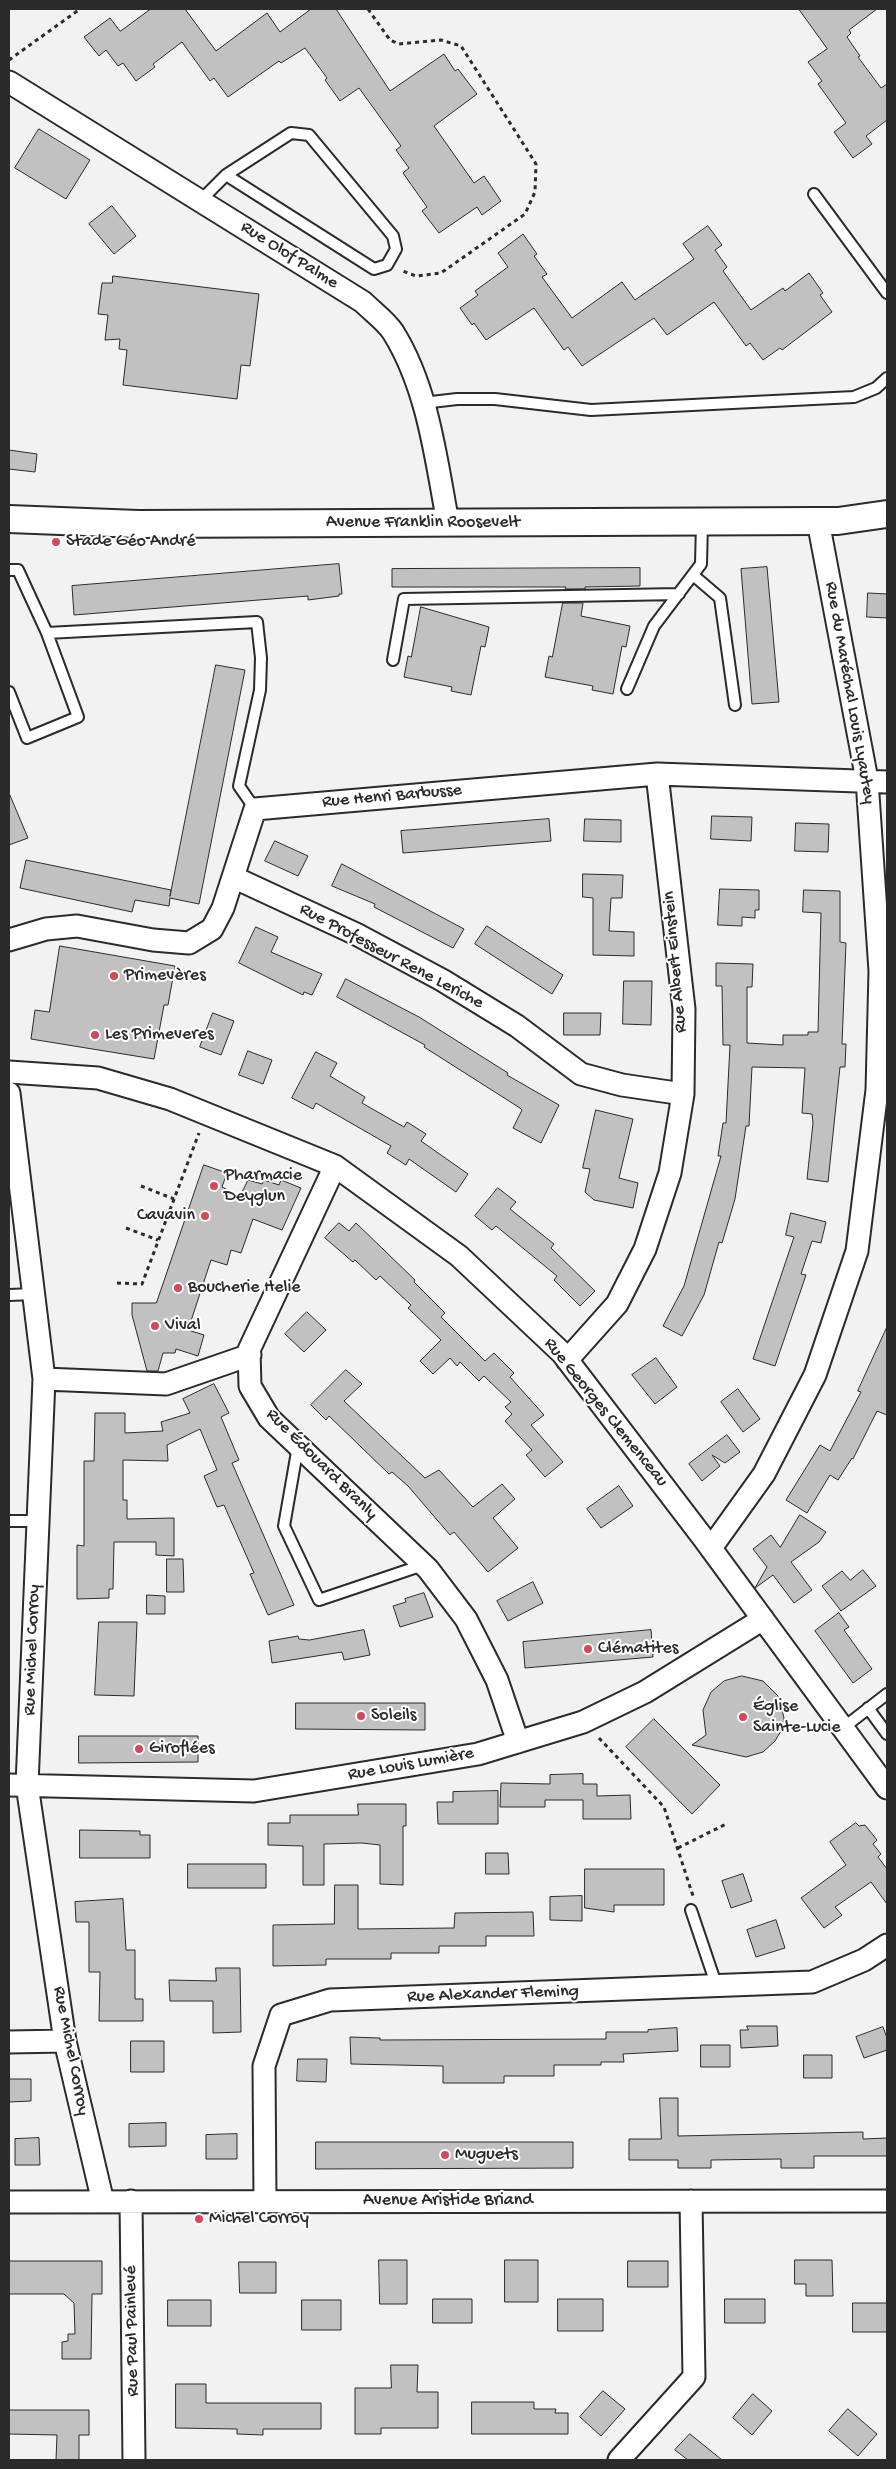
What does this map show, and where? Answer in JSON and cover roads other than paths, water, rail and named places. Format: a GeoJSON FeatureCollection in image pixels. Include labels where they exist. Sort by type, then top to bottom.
{"type":"FeatureCollection","features":[{"type":"Feature","properties":{"kind":"street","name":"Rue Olof Palme"},"geometry":{"type":"LineString","coordinates":[[13,90],[200,201],[363,302],[392,330],[411,366],[423,403],[448,522]]}},
{"type":"Feature","properties":{"kind":"street","name":"Avenue Franklin Roosevelt"},"geometry":{"type":"LineString","coordinates":[[9,519],[138,524],[702,522],[828,521],[887,514]]}},
{"type":"Feature","properties":{"kind":"street","name":"Avenue Franklin Roosevelt"},"geometry":{"type":"LineString","coordinates":[[828,521],[887,532]]}},
{"type":"Feature","properties":{"kind":"street","name":"Rue du Maréchal Louis Lyautey"},"geometry":{"type":"LineString","coordinates":[[711,1548],[764,1474],[815,1376],[857,1251],[878,1090],[880,971],[877,781],[828,521]]}},
{"type":"Feature","properties":{"kind":"street","name":"Rue Henri Barbusse"},"geometry":{"type":"LineString","coordinates":[[255,809],[656,774],[877,781]]}},
{"type":"Feature","properties":{"kind":"street","name":"Rue Albert Einstein"},"geometry":{"type":"LineString","coordinates":[[567,1360],[617,1304],[645,1250],[670,1173],[683,1094],[684,1009],[656,774]]}},
{"type":"Feature","properties":{"kind":"street"},"geometry":{"type":"LineString","coordinates":[[9,940],[46,929],[77,926],[153,940],[189,943],[212,929],[223,908],[255,809]]}},
{"type":"Feature","properties":{"kind":"street","name":"Rue Professeur Rene Leriche"},"geometry":{"type":"LineString","coordinates":[[233,878],[356,934],[442,980],[517,1026],[581,1074],[622,1085],[683,1094]]}},
{"type":"Feature","properties":{"kind":"street","name":"Rue Georges Clemenceau"},"geometry":{"type":"LineString","coordinates":[[9,1072],[98,1078],[170,1099],[335,1166],[459,1256],[567,1360],[711,1548],[887,1788]]}},
{"type":"Feature","properties":{"kind":"street","name":"Rue Michel Corroy"},"geometry":{"type":"LineString","coordinates":[[9,1093],[12,1141],[44,1379],[38,1521],[18,1785],[65,2041],[103,2202]]}},
{"type":"Feature","properties":{"kind":"street","name":"Rue Édouard Branly"},"geometry":{"type":"LineString","coordinates":[[335,1166],[249,1350],[250,1386],[270,1418],[423,1565],[466,1619],[497,1680],[518,1742]]}},
{"type":"Feature","properties":{"kind":"street"},"geometry":{"type":"LineString","coordinates":[[44,1379],[166,1384],[250,1355]]}},
{"type":"Feature","properties":{"kind":"street","name":"Rue Louis Lumière"},"geometry":{"type":"LineString","coordinates":[[18,1785],[254,1791],[478,1754],[583,1722],[644,1692],[763,1619]]}},
{"type":"Feature","properties":{"kind":"street","name":"Rue Alexander Fleming"},"geometry":{"type":"LineString","coordinates":[[265,2202],[264,2066],[281,2014],[330,2000],[812,1982],[864,1960],[887,1945]]}},
{"type":"Feature","properties":{"kind":"street"},"geometry":{"type":"LineString","coordinates":[[9,2042],[65,2041]]}},
{"type":"Feature","properties":{"kind":"street","name":"Rue Paul Painlevé"},"geometry":{"type":"LineString","coordinates":[[131,2201],[134,2460]]}},
{"type":"Feature","properties":{"kind":"street"},"geometry":{"type":"LineString","coordinates":[[619,2460],[694,2377],[691,2201]]}},
{"type":"Feature","properties":{"kind":"street","name":"Avenue Aristide Briand"},"geometry":{"type":"LineString","coordinates":[[9,2202],[887,2201]]}},
{"type":"Feature","properties":{"kind":"lane"},"geometry":{"type":"LineString","coordinates":[[200,201],[226,175],[291,132],[309,135],[393,236],[396,249],[387,265],[374,269],[226,175]]}},
{"type":"Feature","properties":{"kind":"lane"},"geometry":{"type":"LineString","coordinates":[[814,194],[887,293]]}},
{"type":"Feature","properties":{"kind":"lane"},"geometry":{"type":"LineString","coordinates":[[423,403],[457,399],[495,399],[591,410],[854,398],[876,388],[887,378]]}},
{"type":"Feature","properties":{"kind":"lane"},"geometry":{"type":"LineString","coordinates":[[627,689],[654,626],[701,564],[702,522]]}},
{"type":"Feature","properties":{"kind":"lane"},"geometry":{"type":"LineString","coordinates":[[9,570],[18,570],[46,633],[78,717],[27,738],[9,692]]}},
{"type":"Feature","properties":{"kind":"lane"},"geometry":{"type":"LineString","coordinates":[[693,575],[720,598],[734,705]]}},
{"type":"Feature","properties":{"kind":"lane"},"geometry":{"type":"LineString","coordinates":[[393,660],[404,599],[679,594]]}},
{"type":"Feature","properties":{"kind":"lane"},"geometry":{"type":"LineString","coordinates":[[46,633],[257,622],[262,658],[260,690],[239,786],[255,809]]}},
{"type":"Feature","properties":{"kind":"lane"},"geometry":{"type":"LineString","coordinates":[[9,1295],[34,1294]]}},
{"type":"Feature","properties":{"kind":"lane"},"geometry":{"type":"LineString","coordinates":[[298,1446],[284,1526],[319,1600],[423,1565]]}},
{"type":"Feature","properties":{"kind":"lane"},"geometry":{"type":"LineString","coordinates":[[9,1521],[38,1521]]}},
{"type":"Feature","properties":{"kind":"lane"},"geometry":{"type":"LineString","coordinates":[[843,1728],[887,1694]]}},
{"type":"Feature","properties":{"kind":"lane"},"geometry":{"type":"LineString","coordinates":[[868,1708],[887,1734]]}},
{"type":"Feature","properties":{"kind":"lane"},"geometry":{"type":"LineString","coordinates":[[690,1910],[717,1987]]}},
{"type":"Feature","properties":{"kind":"place","name":"Stade Géo André"},"geometry":{"type":"Point","coordinates":[56,542]}},
{"type":"Feature","properties":{"kind":"place","name":"Primevères"},"geometry":{"type":"Point","coordinates":[114,976]}},
{"type":"Feature","properties":{"kind":"place","name":"Les Primeveres"},"geometry":{"type":"Point","coordinates":[95,1035]}},
{"type":"Feature","properties":{"kind":"place","name":"Pharmacie Deyglun"},"geometry":{"type":"Point","coordinates":[214,1186]}},
{"type":"Feature","properties":{"kind":"place","name":"Cavavin"},"geometry":{"type":"Point","coordinates":[205,1216]}},
{"type":"Feature","properties":{"kind":"place","name":"Boucherie Helie"},"geometry":{"type":"Point","coordinates":[178,1288]}},
{"type":"Feature","properties":{"kind":"place","name":"Vival"},"geometry":{"type":"Point","coordinates":[155,1326]}},
{"type":"Feature","properties":{"kind":"place","name":"Clématites"},"geometry":{"type":"Point","coordinates":[588,1649]}},
{"type":"Feature","properties":{"kind":"place","name":"Soleils"},"geometry":{"type":"Point","coordinates":[361,1716]}},
{"type":"Feature","properties":{"kind":"place","name":"Église Sainte-Lucie"},"geometry":{"type":"Point","coordinates":[743,1717]}},
{"type":"Feature","properties":{"kind":"place","name":"Giroflées"},"geometry":{"type":"Point","coordinates":[139,1749]}},
{"type":"Feature","properties":{"kind":"place","name":"Muguets"},"geometry":{"type":"Point","coordinates":[445,2155]}},
{"type":"Feature","properties":{"kind":"place","name":"Michel Corroy"},"geometry":{"type":"Point","coordinates":[199,2219]}}]}
